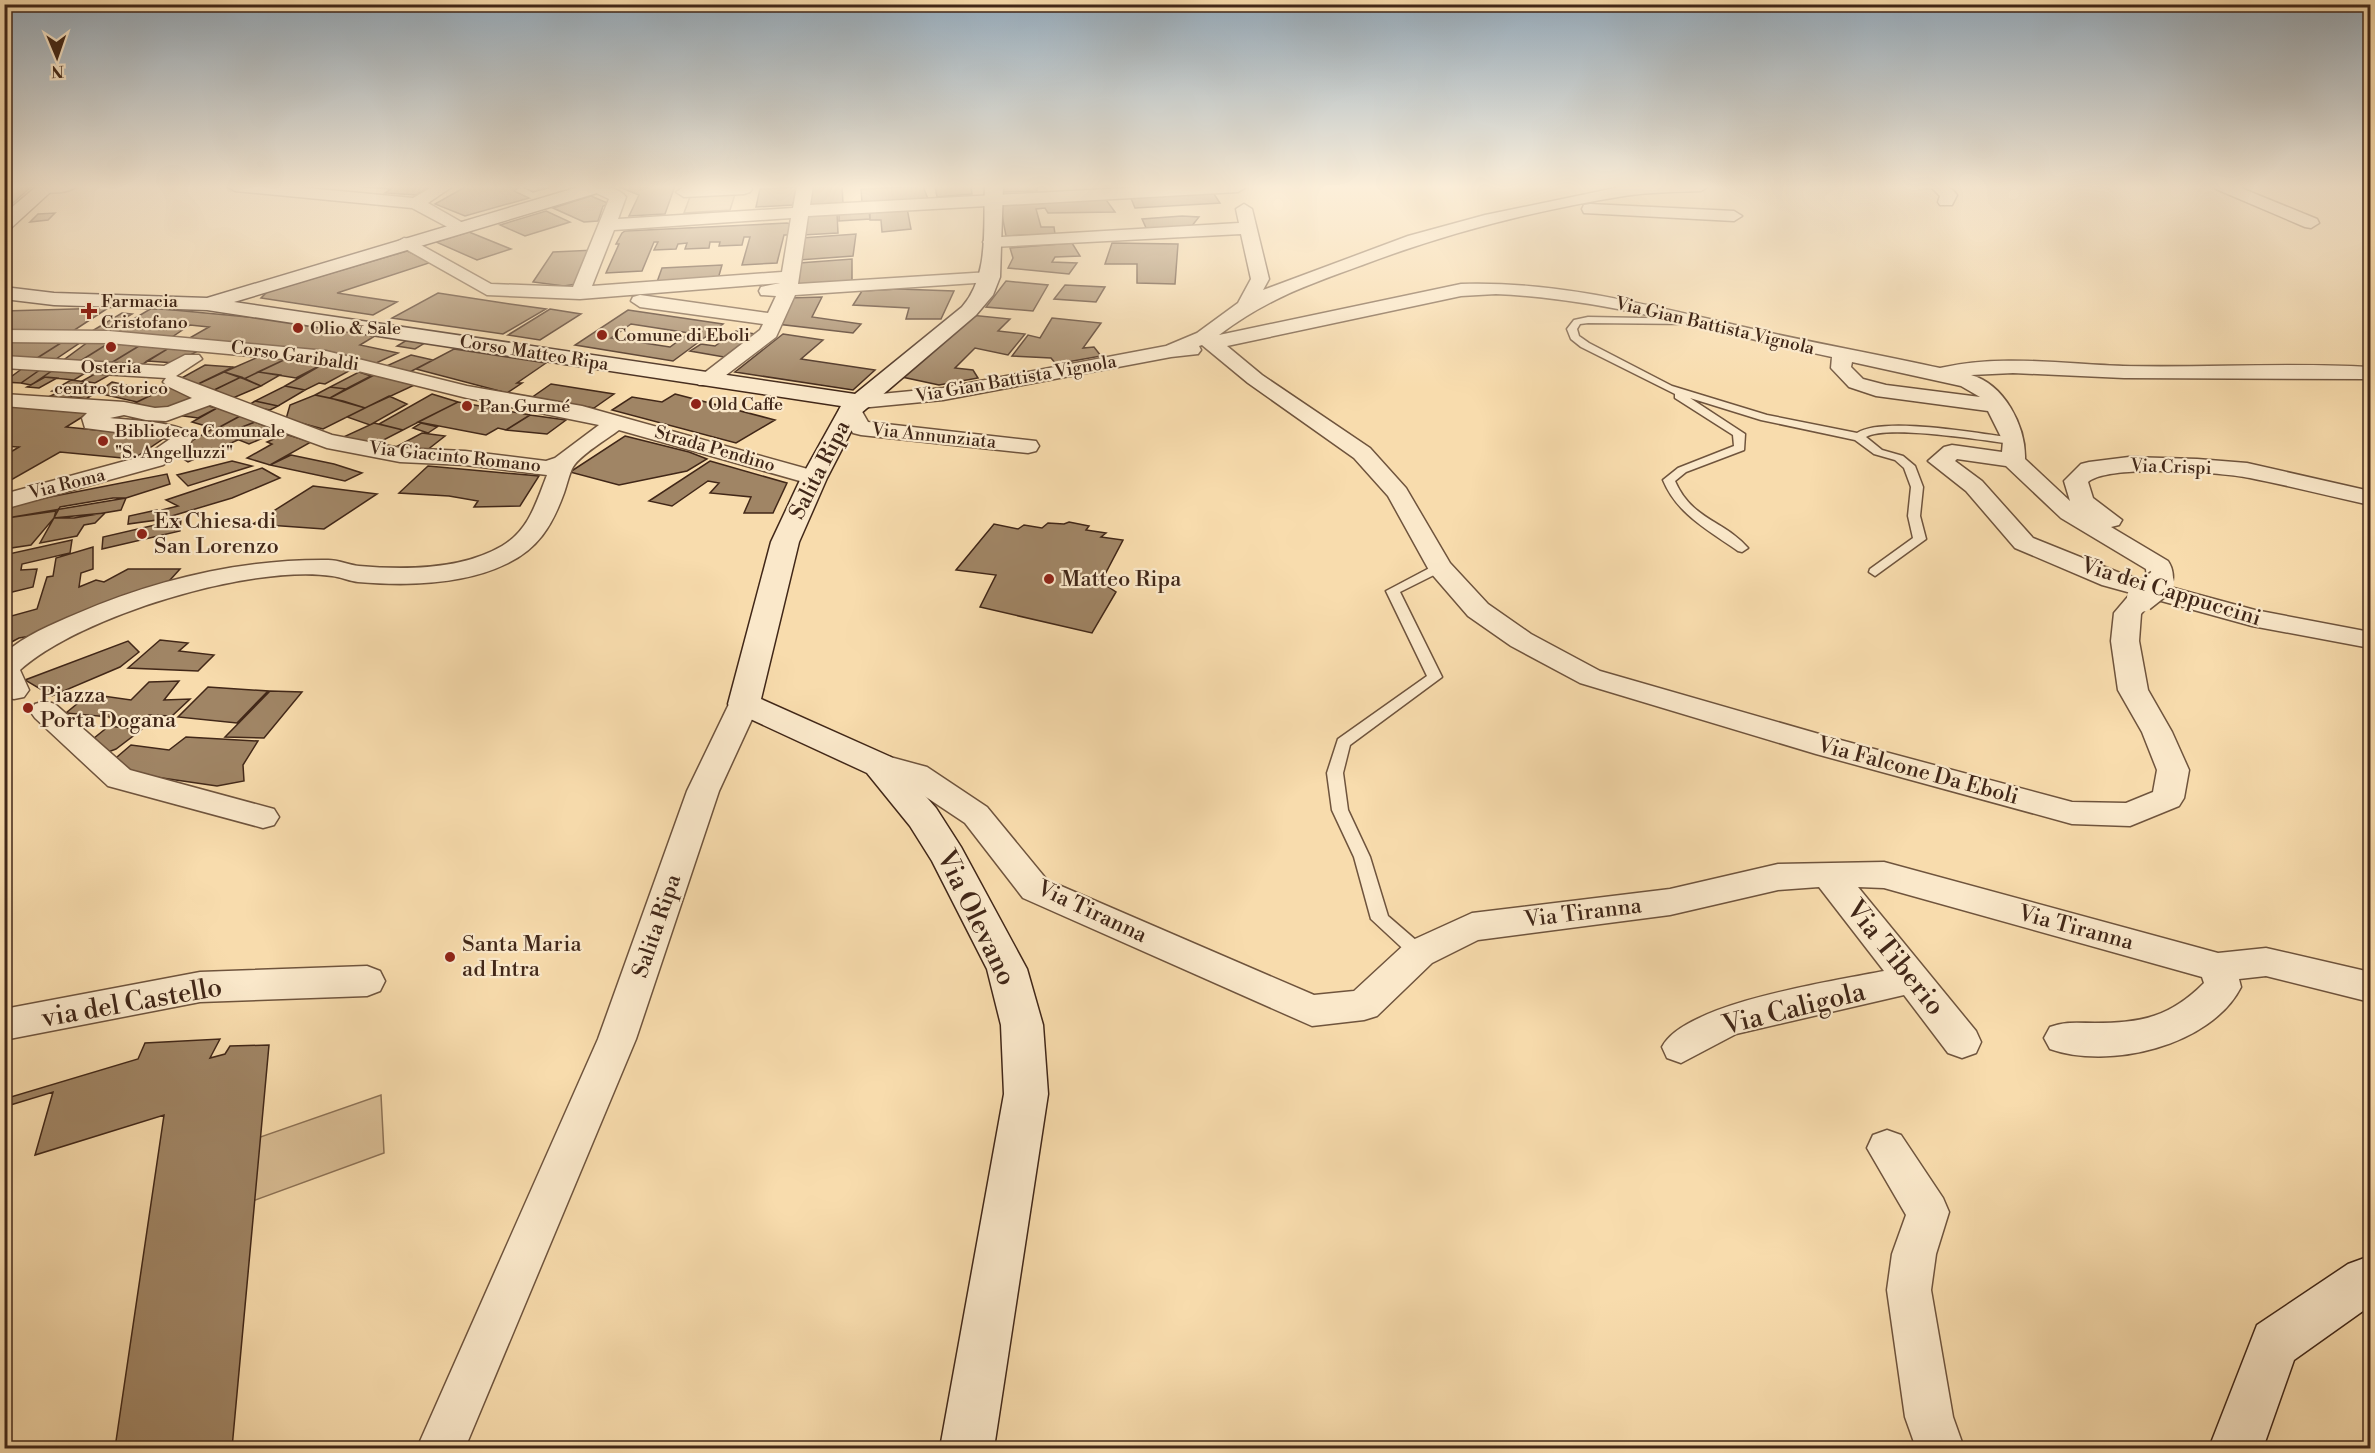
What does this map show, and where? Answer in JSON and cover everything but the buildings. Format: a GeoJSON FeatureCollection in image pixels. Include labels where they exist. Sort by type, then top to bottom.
{"type":"FeatureCollection","features":[{"type":"Feature","properties":{"kind":"street"},"geometry":{"type":"LineString","coordinates":[[8,295],[207,304],[369,254]]}},
{"type":"Feature","properties":{"kind":"street"},"geometry":{"type":"LineString","coordinates":[[423,254],[487,289],[784,298]]}},
{"type":"Feature","properties":{"kind":"street"},"geometry":{"type":"LineString","coordinates":[[580,293],[596,254]]}},
{"type":"Feature","properties":{"kind":"street"},"geometry":{"type":"LineString","coordinates":[[706,381],[769,333],[784,298],[793,254]]}},
{"type":"Feature","properties":{"kind":"street"},"geometry":{"type":"LineString","coordinates":[[855,406],[969,311],[983,295],[990,277],[991,254]]}},
{"type":"Feature","properties":{"kind":"street"},"geometry":{"type":"LineString","coordinates":[[1246,306],[1253,272],[1251,254]]}},
{"type":"Feature","properties":{"kind":"street"},"geometry":{"type":"LineString","coordinates":[[1212,343],[1246,306],[1294,283],[1375,254]]}},
{"type":"Feature","properties":{"kind":"street"},"geometry":{"type":"LineString","coordinates":[[1253,272],[1294,283]]}},
{"type":"Feature","properties":{"kind":"street"},"geometry":{"type":"LineString","coordinates":[[580,293],[701,310],[784,298],[990,277]]}},
{"type":"Feature","properties":{"kind":"street","name":"Via Gian Battista Vignola"},"geometry":{"type":"LineString","coordinates":[[855,406],[943,394],[1212,343],[1461,290],[1499,287],[1547,290],[1901,367]]}},
{"type":"Feature","properties":{"kind":"street"},"geometry":{"type":"LineString","coordinates":[[632,300],[784,298]]}},
{"type":"Feature","properties":{"kind":"street","name":"Corso Matteo Ripa"},"geometry":{"type":"LineString","coordinates":[[207,304],[393,330],[855,406]]}},
{"type":"Feature","properties":{"kind":"street","name":"Corso Garibaldi"},"geometry":{"type":"LineString","coordinates":[[4,336],[109,337],[326,357],[467,392],[582,413],[616,422]]}},
{"type":"Feature","properties":{"kind":"street","name":"Via Falcone Da Eboli"},"geometry":{"type":"LineString","coordinates":[[1212,343],[1255,379],[1362,453],[1398,493],[1439,567],[1478,610],[1521,640],[1590,677],[1827,747],[2072,813],[2130,815],[2168,798],[2174,770],[2157,732],[2133,690],[2125,641],[2128,613],[2150,590],[2159,566],[2143,553],[2080,520],[2042,492],[2014,450],[1991,394],[1968,381],[1901,367]]}},
{"type":"Feature","properties":{"kind":"street"},"geometry":{"type":"LineString","coordinates":[[4,362],[168,372],[216,346]]}},
{"type":"Feature","properties":{"kind":"street"},"geometry":{"type":"LineString","coordinates":[[1842,354],[1841,368],[1856,382],[1894,393],[1996,405]]}},
{"type":"Feature","properties":{"kind":"street"},"geometry":{"type":"LineString","coordinates":[[1941,374],[1972,368],[2370,373]]}},
{"type":"Feature","properties":{"kind":"street","name":"Via Giacinto Romano"},"geometry":{"type":"LineString","coordinates":[[174,382],[210,398],[327,441],[400,455],[465,458],[547,468],[563,463]]}},
{"type":"Feature","properties":{"kind":"street"},"geometry":{"type":"LineString","coordinates":[[4,400],[165,414],[210,398]]}},
{"type":"Feature","properties":{"kind":"street","name":"Via Annunziata"},"geometry":{"type":"LineString","coordinates":[[855,406],[861,428],[1028,446]]}},
{"type":"Feature","properties":{"kind":"street","name":"Salita Ripa"},"geometry":{"type":"LineString","coordinates":[[441,1449],[617,1039],[703,791],[744,704],[785,542],[814,478],[855,406]]}},
{"type":"Feature","properties":{"kind":"street","name":"Via Roma"},"geometry":{"type":"LineString","coordinates":[[7,500],[155,460],[179,444],[183,436],[170,432],[93,423],[93,418],[113,408]]}},
{"type":"Feature","properties":{"kind":"street"},"geometry":{"type":"LineString","coordinates":[[14,690],[5,668],[32,646],[108,611],[177,588],[233,576],[290,569],[333,568],[350,573],[462,572],[496,560],[528,539],[542,516],[563,463],[616,422]]}},
{"type":"Feature","properties":{"kind":"street","name":"Strada Pendino"},"geometry":{"type":"LineString","coordinates":[[616,422],[814,478]]}},
{"type":"Feature","properties":{"kind":"street","name":"Via dei Cappuccini"},"geometry":{"type":"LineString","coordinates":[[2014,450],[1952,452],[1940,461],[1974,486],[2024,543],[2101,575],[2252,618],[2370,640]]}},
{"type":"Feature","properties":{"kind":"street","name":"Via Crispi"},"geometry":{"type":"LineString","coordinates":[[2143,553],[2136,538],[2082,501],[2076,481],[2089,469],[2129,464],[2247,470],[2370,498]]}},
{"type":"Feature","properties":{"kind":"street","name":"Via Olevano"},"geometry":{"type":"LineString","coordinates":[[744,704],[879,765],[923,817],[948,856],[1007,969],[1022,1025],[1026,1094],[967,1449]]}},
{"type":"Feature","properties":{"kind":"street"},"geometry":{"type":"LineString","coordinates":[[45,711],[119,778],[263,817]]}},
{"type":"Feature","properties":{"kind":"street","name":"Via Tiranna"},"geometry":{"type":"LineString","coordinates":[[879,765],[916,775],[976,815],[1035,889],[1312,1011],[1364,1005],[1419,953],[1472,927],[1670,902],[1778,877],[1828,874],[1884,876],[2218,967],[2266,962],[2370,987]]}},
{"type":"Feature","properties":{"kind":"street","name":"Via Tiberio"},"geometry":{"type":"LineString","coordinates":[[1828,874],[1911,979],[1931,1000],[1962,1042]]}},
{"type":"Feature","properties":{"kind":"street"},"geometry":{"type":"LineString","coordinates":[[2063,1038],[2130,1040],[2173,1027],[2204,1010],[2223,987],[2218,967]]}},
{"type":"Feature","properties":{"kind":"street","name":"Via Caligola"},"geometry":{"type":"LineString","coordinates":[[1681,1047],[1727,1021],[1911,979]]}},
{"type":"Feature","properties":{"kind":"street","name":"via del Castello"},"geometry":{"type":"LineString","coordinates":[[4,1025],[200,987],[367,981]]}},
{"type":"Feature","properties":{"kind":"street"},"geometry":{"type":"LineString","coordinates":[[1887,1148],[1928,1212],[1914,1254],[1909,1290],[1929,1417],[1940,1449]]}},
{"type":"Feature","properties":{"kind":"street"},"geometry":{"type":"LineString","coordinates":[[2235,1449],[2275,1343],[2365,1281],[2370,1280]]}},
{"type":"Feature","properties":{"kind":"lane"},"geometry":{"type":"LineString","coordinates":[[1694,321],[1588,320],[1577,322],[1572,329],[1575,337],[1585,345],[1668,388],[1739,434],[1740,448],[1682,470],[1669,480],[1672,492],[1684,506],[1742,548]]}},
{"type":"Feature","properties":{"kind":"lane"},"geometry":{"type":"LineString","coordinates":[[1668,388],[1774,420],[1859,437],[1878,452],[1899,458],[1909,465],[1917,487],[1914,516],[1920,539],[1875,572]]}},
{"type":"Feature","properties":{"kind":"lane"},"geometry":{"type":"LineString","coordinates":[[1859,437],[1870,430],[1900,429],[2014,450]]}},
{"type":"Feature","properties":{"kind":"lane"},"geometry":{"type":"LineString","coordinates":[[1419,953],[1380,919],[1362,857],[1340,810],[1335,773],[1343,743],[1435,677],[1393,591],[1439,567]]}},
{"type":"Feature","properties":{"kind":"shaded area"},"geometry":{"type":"Polygon","coordinates":[[[381,1095],[384,1153],[228,1210],[226,1149],[381,1095]]]}},
{"type":"Feature","properties":{"kind":"place","name":"Farmacia Cristofano"},"geometry":{"type":"Point","coordinates":[89,311]}},
{"type":"Feature","properties":{"kind":"place","name":"Olio & Sale"},"geometry":{"type":"Point","coordinates":[298,328]}},
{"type":"Feature","properties":{"kind":"place","name":"Comune di Eboli"},"geometry":{"type":"Point","coordinates":[602,335]}},
{"type":"Feature","properties":{"kind":"place","name":"Osteria centro storico"},"geometry":{"type":"Point","coordinates":[111,347]}},
{"type":"Feature","properties":{"kind":"place","name":"Old Caffe"},"geometry":{"type":"Point","coordinates":[696,404]}},
{"type":"Feature","properties":{"kind":"place","name":"Pan Gurmé"},"geometry":{"type":"Point","coordinates":[467,406]}},
{"type":"Feature","properties":{"kind":"place","name":"Biblioteca Comunale \"S. Angelluzzi\""},"geometry":{"type":"Point","coordinates":[103,441]}},
{"type":"Feature","properties":{"kind":"place","name":"Ex Chiesa di San Lorenzo"},"geometry":{"type":"Point","coordinates":[142,534]}},
{"type":"Feature","properties":{"kind":"place","name":"Matteo Ripa"},"geometry":{"type":"Point","coordinates":[1049,579]}},
{"type":"Feature","properties":{"kind":"place","name":"Piazza Porta Dogana"},"geometry":{"type":"Point","coordinates":[28,708]}},
{"type":"Feature","properties":{"kind":"place","name":"Santa Maria ad Intra"},"geometry":{"type":"Point","coordinates":[450,957]}}]}
